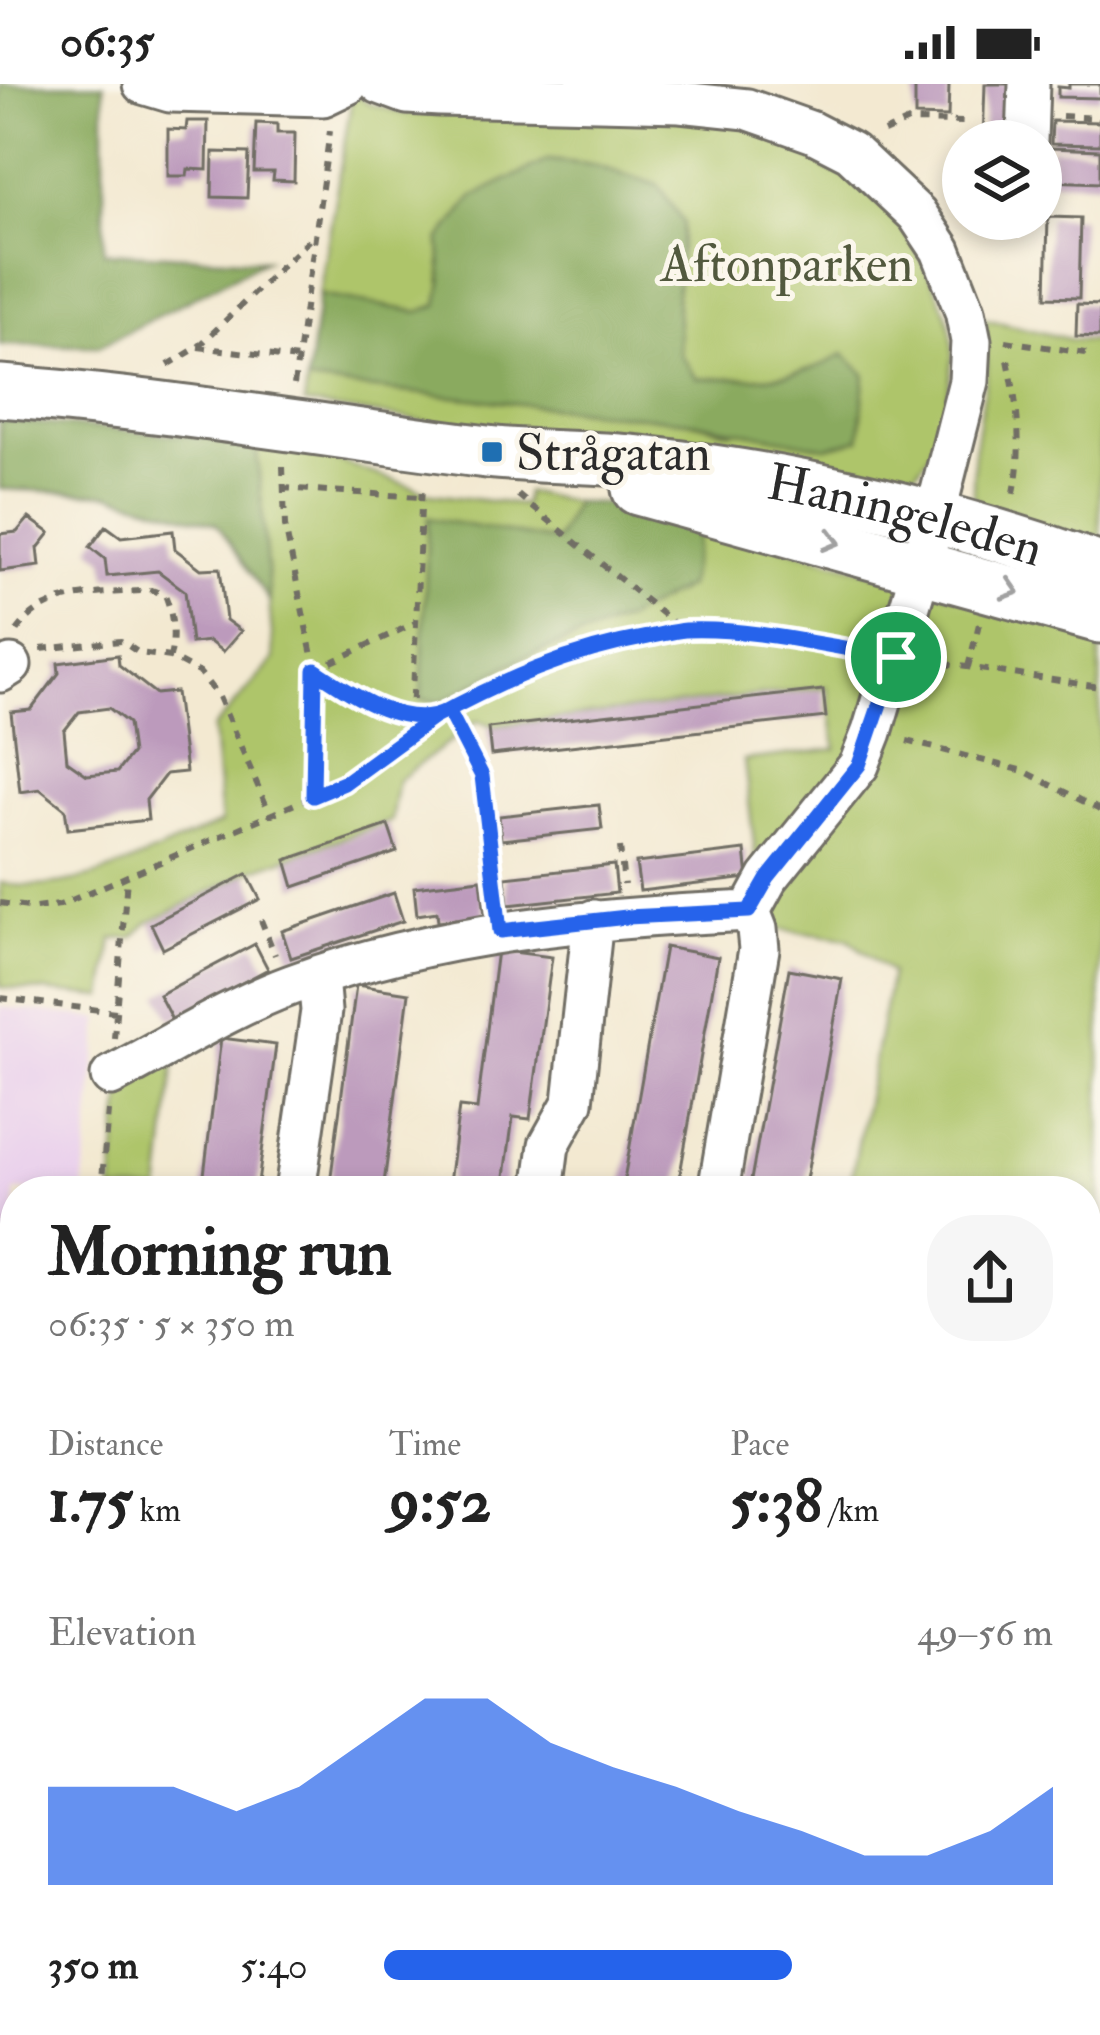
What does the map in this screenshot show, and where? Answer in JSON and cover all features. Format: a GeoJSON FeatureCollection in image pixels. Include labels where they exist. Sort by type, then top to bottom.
{"type":"FeatureCollection","features":[{"type":"Feature","properties":{"kind":"main road","name":"Haningeleden"},"geometry":{"type":"LineString","coordinates":[[0,392],[202,411],[504,474],[1100,569]]}},
{"type":"Feature","properties":{"kind":"main road","name":"Haningeleden"},"geometry":{"type":"LineString","coordinates":[[928,542],[1100,617]]}},
{"type":"Feature","properties":{"kind":"street"},"geometry":{"type":"LineString","coordinates":[[143,84],[170,92],[335,90]]}},
{"type":"Feature","properties":{"kind":"street"},"geometry":{"type":"LineString","coordinates":[[380,84],[407,94],[440,97],[680,93],[747,109],[812,132],[850,152],[917,214],[941,250],[971,341],[969,381],[896,657],[859,765],[768,878],[749,911]]}},
{"type":"Feature","properties":{"kind":"street"},"geometry":{"type":"LineString","coordinates":[[1028,120],[1029,84]]}},
{"type":"Feature","properties":{"kind":"street"},"geometry":{"type":"LineString","coordinates":[[111,1076],[287,986],[421,946],[593,920],[749,911]]}},
{"type":"Feature","properties":{"kind":"street"},"geometry":{"type":"LineString","coordinates":[[721,1176],[759,949],[749,911]]}},
{"type":"Feature","properties":{"kind":"street"},"geometry":{"type":"LineString","coordinates":[[545,1176],[549,1145],[573,1102],[593,920]]}},
{"type":"Feature","properties":{"kind":"street"},"geometry":{"type":"LineString","coordinates":[[297,1176],[320,1011],[318,977]]}},
{"type":"Feature","properties":{"kind":"path"},"geometry":{"type":"LineString","coordinates":[[292,394],[335,90]]}},
{"type":"Feature","properties":{"kind":"path"},"geometry":{"type":"LineString","coordinates":[[884,132],[908,121],[942,122]]}},
{"type":"Feature","properties":{"kind":"path"},"geometry":{"type":"LineString","coordinates":[[160,370],[198,347],[317,233]]}},
{"type":"Feature","properties":{"kind":"path"},"geometry":{"type":"LineString","coordinates":[[1003,341],[1092,354]]}},
{"type":"Feature","properties":{"kind":"path"},"geometry":{"type":"LineString","coordinates":[[198,347],[298,359]]}},
{"type":"Feature","properties":{"kind":"path"},"geometry":{"type":"LineString","coordinates":[[285,451],[282,488],[299,607],[315,670],[313,796]]}},
{"type":"Feature","properties":{"kind":"path"},"geometry":{"type":"LineString","coordinates":[[504,474],[682,630]]}},
{"type":"Feature","properties":{"kind":"path"},"geometry":{"type":"LineString","coordinates":[[412,717],[422,484]]}},
{"type":"Feature","properties":{"kind":"path"},"geometry":{"type":"LineString","coordinates":[[282,488],[421,497]]}},
{"type":"Feature","properties":{"kind":"path"},"geometry":{"type":"LineString","coordinates":[[6,668],[17,630],[32,611],[57,599],[152,590],[165,595],[170,607],[170,657]]}},
{"type":"Feature","properties":{"kind":"path"},"geometry":{"type":"LineString","coordinates":[[315,670],[416,623]]}},
{"type":"Feature","properties":{"kind":"path"},"geometry":{"type":"LineString","coordinates":[[0,903],[35,908],[60,905],[271,816],[344,783],[433,718],[508,678],[590,647],[682,630],[754,636],[1100,687]]}},
{"type":"Feature","properties":{"kind":"path"},"geometry":{"type":"LineString","coordinates":[[6,668],[42,648],[121,641],[139,653],[170,657],[200,673],[219,697],[271,816]]}},
{"type":"Feature","properties":{"kind":"path"},"geometry":{"type":"LineString","coordinates":[[315,670],[354,695],[412,717],[433,718]]}},
{"type":"Feature","properties":{"kind":"path"},"geometry":{"type":"LineString","coordinates":[[448,710],[482,776],[500,931]]}},
{"type":"Feature","properties":{"kind":"path"},"geometry":{"type":"LineString","coordinates":[[872,732],[1024,771],[1100,810]]}},
{"type":"Feature","properties":{"kind":"path"},"geometry":{"type":"LineString","coordinates":[[0,998],[117,1012]]}},
{"type":"Feature","properties":{"kind":"shaded area"},"geometry":{"type":"Polygon","coordinates":[[[0,1007],[100,1019],[84,1176],[0,1176],[0,1007]]]}},
{"type":"Feature","properties":{"kind":"green space"},"geometry":{"type":"Polygon","coordinates":[[[0,84],[104,84],[104,252],[265,260],[100,346],[0,345],[0,84]]]}},
{"type":"Feature","properties":{"kind":"green space","name":"Aftonparken"},"geometry":{"type":"Polygon","coordinates":[[[353,91],[370,104],[402,113],[722,120],[777,135],[828,162],[894,218],[925,266],[946,312],[953,348],[947,396],[931,450],[909,478],[894,488],[304,404],[307,382],[689,421],[731,432],[843,355],[791,374],[697,378],[680,354],[676,296],[682,223],[658,185],[593,165],[548,160],[440,240],[438,305],[418,312],[319,295],[353,91]]]}},
{"type":"Feature","properties":{"kind":"green space"},"geometry":{"type":"Polygon","coordinates":[[[548,160],[593,165],[658,185],[683,223],[676,296],[680,354],[697,378],[791,374],[843,354],[865,374],[860,439],[826,447],[689,421],[307,382],[319,295],[418,312],[438,305],[440,240],[474,196],[548,160]]]}},
{"type":"Feature","properties":{"kind":"green space"},"geometry":{"type":"Polygon","coordinates":[[[985,319],[1073,340],[1100,341],[1100,555],[987,520],[973,494],[974,453],[987,371],[985,319]]]}},
{"type":"Feature","properties":{"kind":"green space"},"geometry":{"type":"Polygon","coordinates":[[[0,420],[256,441],[270,602],[217,524],[108,494],[0,489],[0,420]]]}},
{"type":"Feature","properties":{"kind":"green space"},"geometry":{"type":"Polygon","coordinates":[[[256,441],[304,449],[432,494],[523,505],[526,492],[575,502],[556,541],[441,702],[522,658],[625,620],[700,523],[1100,636],[1100,1176],[852,1176],[891,973],[848,939],[764,927],[744,760],[836,749],[827,687],[496,726],[477,721],[398,780],[391,821],[252,870],[148,923],[132,938],[113,939],[104,997],[0,987],[0,883],[29,886],[85,878],[221,823],[213,729],[274,660],[256,441]]]}},
{"type":"Feature","properties":{"kind":"green space"},"geometry":{"type":"Polygon","coordinates":[[[575,502],[626,505],[700,523],[688,586],[625,620],[522,658],[440,702],[421,699],[428,518],[556,541],[575,502]]]}},
{"type":"Feature","properties":{"kind":"green space"},"geometry":{"type":"Polygon","coordinates":[[[176,1049],[162,1176],[114,1176],[123,1083],[176,1049]]]}},
{"type":"Feature","properties":{"kind":"building"},"geometry":{"type":"Polygon","coordinates":[[[915,84],[949,84],[948,117],[915,116],[915,84]]]}},
{"type":"Feature","properties":{"kind":"building"},"geometry":{"type":"Polygon","coordinates":[[[985,84],[1017,84],[1016,120],[984,120],[985,84]]]}},
{"type":"Feature","properties":{"kind":"building"},"geometry":{"type":"Polygon","coordinates":[[[1069,84],[1100,84],[1100,98],[1058,97],[1058,87],[1069,88],[1069,84]]]}},
{"type":"Feature","properties":{"kind":"building"},"geometry":{"type":"Polygon","coordinates":[[[187,121],[208,121],[207,170],[188,169],[187,176],[168,176],[168,129],[186,130],[187,121]]]}},
{"type":"Feature","properties":{"kind":"building"},"geometry":{"type":"Polygon","coordinates":[[[1062,121],[1100,122],[1100,145],[1062,144],[1062,121]]]}},
{"type":"Feature","properties":{"kind":"building"},"geometry":{"type":"Polygon","coordinates":[[[256,123],[277,124],[277,133],[295,133],[294,181],[273,180],[274,172],[254,172],[256,123]]]}},
{"type":"Feature","properties":{"kind":"building"},"geometry":{"type":"Polygon","coordinates":[[[1062,148],[1100,150],[1100,183],[1062,181],[1062,148]]]}},
{"type":"Feature","properties":{"kind":"building"},"geometry":{"type":"Polygon","coordinates":[[[213,152],[249,153],[247,198],[212,197],[213,152]]]}},
{"type":"Feature","properties":{"kind":"building"},"geometry":{"type":"Polygon","coordinates":[[[1062,217],[1081,218],[1079,298],[1046,297],[1047,240],[1062,240],[1062,217]]]}},
{"type":"Feature","properties":{"kind":"building"},"geometry":{"type":"Polygon","coordinates":[[[1077,304],[1100,305],[1100,337],[1076,336],[1077,304]]]}},
{"type":"Feature","properties":{"kind":"building"},"geometry":{"type":"Polygon","coordinates":[[[29,518],[50,533],[38,548],[40,566],[0,571],[0,534],[17,532],[29,518]]]}},
{"type":"Feature","properties":{"kind":"building"},"geometry":{"type":"Polygon","coordinates":[[[106,526],[121,537],[173,531],[175,549],[201,569],[220,568],[226,620],[241,631],[223,652],[209,641],[191,643],[185,591],[158,571],[107,576],[105,559],[90,547],[106,526]]]}},
{"type":"Feature","properties":{"kind":"building"},"geometry":{"type":"Polygon","coordinates":[[[118,655],[119,665],[156,694],[176,692],[186,772],[166,774],[146,800],[148,820],[68,829],[65,809],[40,789],[20,792],[11,712],[31,710],[59,673],[58,663],[118,655]],[[109,708],[79,712],[64,731],[67,761],[87,775],[117,772],[132,753],[128,723],[109,708]]]}},
{"type":"Feature","properties":{"kind":"building"},"geometry":{"type":"Polygon","coordinates":[[[823,690],[826,717],[491,755],[488,728],[823,690]]]}},
{"type":"Feature","properties":{"kind":"building"},"geometry":{"type":"Polygon","coordinates":[[[599,805],[602,829],[501,840],[499,816],[599,805]]]}},
{"type":"Feature","properties":{"kind":"building"},"geometry":{"type":"Polygon","coordinates":[[[388,825],[397,852],[294,887],[286,860],[388,825]]]}},
{"type":"Feature","properties":{"kind":"building"},"geometry":{"type":"Polygon","coordinates":[[[745,850],[748,878],[640,891],[636,863],[745,850]]]}},
{"type":"Feature","properties":{"kind":"building"},"geometry":{"type":"Polygon","coordinates":[[[614,865],[617,893],[508,905],[505,877],[614,865]]]}},
{"type":"Feature","properties":{"kind":"building"},"geometry":{"type":"Polygon","coordinates":[[[247,874],[260,899],[163,949],[151,924],[247,874]]]}},
{"type":"Feature","properties":{"kind":"building"},"geometry":{"type":"Polygon","coordinates":[[[481,879],[485,916],[438,921],[437,912],[417,915],[414,887],[481,879]]]}},
{"type":"Feature","properties":{"kind":"building"},"geometry":{"type":"Polygon","coordinates":[[[394,893],[403,921],[291,958],[282,931],[394,893]]]}},
{"type":"Feature","properties":{"kind":"building"},"geometry":{"type":"Polygon","coordinates":[[[255,944],[268,969],[172,1020],[159,995],[255,944]]]}},
{"type":"Feature","properties":{"kind":"building"},"geometry":{"type":"Polygon","coordinates":[[[665,947],[718,957],[680,1176],[625,1176],[665,947]]]}},
{"type":"Feature","properties":{"kind":"building"},"geometry":{"type":"Polygon","coordinates":[[[497,950],[552,957],[530,1119],[513,1117],[505,1176],[450,1176],[459,1107],[477,1109],[497,950]]]}},
{"type":"Feature","properties":{"kind":"building"},"geometry":{"type":"Polygon","coordinates":[[[789,969],[842,979],[807,1176],[752,1176],[789,969]]]}},
{"type":"Feature","properties":{"kind":"building"},"geometry":{"type":"Polygon","coordinates":[[[356,985],[409,993],[385,1176],[331,1176],[356,985]]]}},
{"type":"Feature","properties":{"kind":"building"},"geometry":{"type":"Polygon","coordinates":[[[221,1038],[276,1045],[259,1176],[204,1176],[221,1038]]]}},
{"type":"Feature","properties":{"kind":"place","name":"Strågatan"},"geometry":{"type":"Point","coordinates":[492,452]}},
{"type":"Feature","properties":{"kind":"route"},"geometry":{"type":"LineString","coordinates":[[896,657],[682,630],[590,647],[508,678],[448,710],[433,718],[344,783],[313,796],[315,670],[354,695],[412,717],[433,718],[448,710],[482,776],[500,931],[627,917],[749,911],[768,878],[859,765],[896,657]]}}]}
